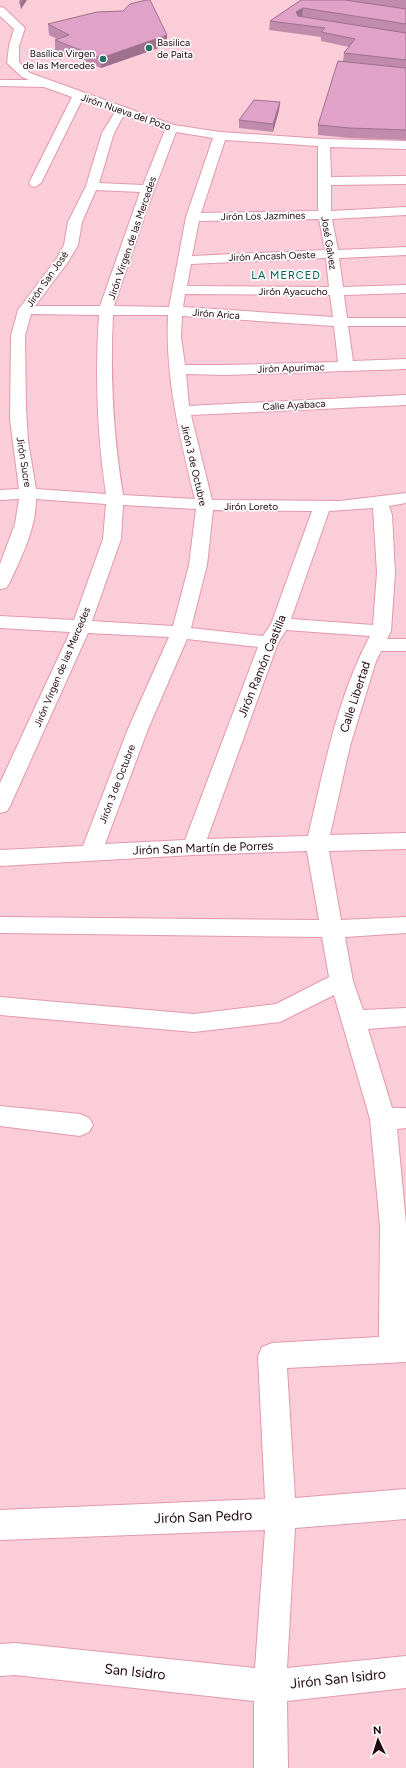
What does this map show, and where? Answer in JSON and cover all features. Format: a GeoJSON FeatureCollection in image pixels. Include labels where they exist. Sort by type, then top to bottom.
{"type":"FeatureCollection","features":[{"type":"Feature","properties":{"kind":"street"},"geometry":{"type":"LineString","coordinates":[[0,10],[20,28],[14,46],[13,62],[0,62]]}},
{"type":"Feature","properties":{"kind":"street"},"geometry":{"type":"LineString","coordinates":[[0,22],[15,23]]}},
{"type":"Feature","properties":{"kind":"street"},"geometry":{"type":"LineString","coordinates":[[0,45],[14,46]]}},
{"type":"Feature","properties":{"kind":"street","name":"Jirón Nueva del Pozo"},"geometry":{"type":"LineString","coordinates":[[13,62],[26,75],[47,84],[172,128],[220,136],[324,143],[406,145]]}},
{"type":"Feature","properties":{"kind":"street"},"geometry":{"type":"LineString","coordinates":[[0,83],[47,84]]}},
{"type":"Feature","properties":{"kind":"street"},"geometry":{"type":"LineString","coordinates":[[35,183],[78,96]]}},
{"type":"Feature","properties":{"kind":"street","name":"Jirón San José"},"geometry":{"type":"LineString","coordinates":[[12,336],[25,310],[71,245],[80,208],[92,186],[108,133],[121,111]]}},
{"type":"Feature","properties":{"kind":"street","name":"Jirón Virgen de las Mercedes"},"geometry":{"type":"LineString","coordinates":[[0,806],[81,627],[107,558],[112,539],[115,499],[107,448],[104,406],[103,367],[106,310],[119,268],[172,128]]}},
{"type":"Feature","properties":{"kind":"street","name":"Jirón 3 de Octubre"},"geometry":{"type":"LineString","coordinates":[[91,853],[138,729],[181,632],[198,565],[205,506],[182,411],[176,369],[174,337],[175,311],[186,260],[193,217],[220,136]]}},
{"type":"Feature","properties":{"kind":"street","name":"José Galvez"},"geometry":{"type":"LineString","coordinates":[[324,143],[325,215],[332,254],[346,366]]}},
{"type":"Feature","properties":{"kind":"street"},"geometry":{"type":"LineString","coordinates":[[324,181],[406,180]]}},
{"type":"Feature","properties":{"kind":"street"},"geometry":{"type":"LineString","coordinates":[[92,186],[148,189]]}},
{"type":"Feature","properties":{"kind":"street","name":"Jirón Los Jazmines"},"geometry":{"type":"LineString","coordinates":[[193,217],[325,215],[406,211]]}},
{"type":"Feature","properties":{"kind":"street","name":"Jirón Ancash Oeste"},"geometry":{"type":"LineString","coordinates":[[186,260],[406,251]]}},
{"type":"Feature","properties":{"kind":"street","name":"Jirón Ayacucho"},"geometry":{"type":"LineString","coordinates":[[180,290],[336,291],[406,289]]}},
{"type":"Feature","properties":{"kind":"street","name":"Jirón Arica"},"geometry":{"type":"LineString","coordinates":[[25,310],[175,311],[340,322],[406,322]]}},
{"type":"Feature","properties":{"kind":"street","name":"Jirón Sucre"},"geometry":{"type":"LineString","coordinates":[[0,584],[21,532],[26,516],[29,494],[23,467],[12,336]]}},
{"type":"Feature","properties":{"kind":"street","name":"Jirón Apurímac"},"geometry":{"type":"LineString","coordinates":[[176,369],[226,370],[406,364]]}},
{"type":"Feature","properties":{"kind":"street","name":"Calle Ayabaca"},"geometry":{"type":"LineString","coordinates":[[182,411],[406,400]]}},
{"type":"Feature","properties":{"kind":"street","name":"Jirón Loreto"},"geometry":{"type":"LineString","coordinates":[[0,495],[29,494],[205,506],[322,507],[380,503],[406,498]]}},
{"type":"Feature","properties":{"kind":"street","name":"Calle Libertad"},"geometry":{"type":"LineString","coordinates":[[317,845],[340,746],[366,661],[378,638],[386,573],[383,514],[380,503]]}},
{"type":"Feature","properties":{"kind":"street","name":"Jirón Ramón Castilla"},"geometry":{"type":"LineString","coordinates":[[193,847],[269,642],[280,624],[322,507]]}},
{"type":"Feature","properties":{"kind":"street"},"geometry":{"type":"LineString","coordinates":[[0,622],[181,632],[269,642]]}},
{"type":"Feature","properties":{"kind":"street"},"geometry":{"type":"LineString","coordinates":[[280,624],[378,638],[406,645]]}},
{"type":"Feature","properties":{"kind":"street","name":"Jirón San Martín de Porres"},"geometry":{"type":"LineString","coordinates":[[0,858],[193,847],[317,845],[406,841]]}},
{"type":"Feature","properties":{"kind":"street"},"geometry":{"type":"LineString","coordinates":[[271,1768],[270,1686],[281,1514],[272,1356],[400,1349],[399,1226],[394,1118],[354,1020],[341,980],[317,845]]}},
{"type":"Feature","properties":{"kind":"street"},"geometry":{"type":"LineString","coordinates":[[0,925],[331,929],[406,925]]}},
{"type":"Feature","properties":{"kind":"street"},"geometry":{"type":"LineString","coordinates":[[0,1006],[194,1023],[280,1013],[341,980]]}},
{"type":"Feature","properties":{"kind":"street"},"geometry":{"type":"LineString","coordinates":[[354,1020],[406,1017]]}},
{"type":"Feature","properties":{"kind":"street"},"geometry":{"type":"LineString","coordinates":[[0,1116],[80,1125]]}},
{"type":"Feature","properties":{"kind":"street","name":"Jirón San Pedro"},"geometry":{"type":"LineString","coordinates":[[0,1525],[281,1514],[406,1504]]}},
{"type":"Feature","properties":{"kind":"street","name":"San Isidro"},"geometry":{"type":"LineString","coordinates":[[0,1660],[15,1659],[270,1686]]}},
{"type":"Feature","properties":{"kind":"street","name":"Jirón San Isidro"},"geometry":{"type":"LineString","coordinates":[[270,1686],[406,1672]]}},
{"type":"Feature","properties":{"kind":"building"},"geometry":{"type":"Polygon","coordinates":[[[150,0],[167,35],[101,58],[55,40],[69,35],[48,24],[97,12],[123,11],[130,4],[150,0]]]}},
{"type":"Feature","properties":{"kind":"building"},"geometry":{"type":"Polygon","coordinates":[[[301,0],[345,0],[406,9],[406,24],[303,8],[296,12],[298,16],[406,33],[406,60],[344,53],[355,39],[321,32],[325,28],[270,21],[301,0]]]}},
{"type":"Feature","properties":{"kind":"building"},"geometry":{"type":"Polygon","coordinates":[[[338,61],[406,68],[406,130],[318,125],[338,61]]]}},
{"type":"Feature","properties":{"kind":"building"},"geometry":{"type":"Polygon","coordinates":[[[254,100],[280,102],[273,124],[239,120],[254,100]]]}},
{"type":"Feature","properties":{"kind":"place","name":"Basilica de Paita"},"geometry":{"type":"Point","coordinates":[149,48]}},
{"type":"Feature","properties":{"kind":"place","name":"Basílica Virgen de las Mercedes"},"geometry":{"type":"Point","coordinates":[103,59]}},
{"type":"Feature","properties":{"kind":"district","name":"LA MERCED"},"geometry":{"type":"Point","coordinates":[286,275]}}]}
